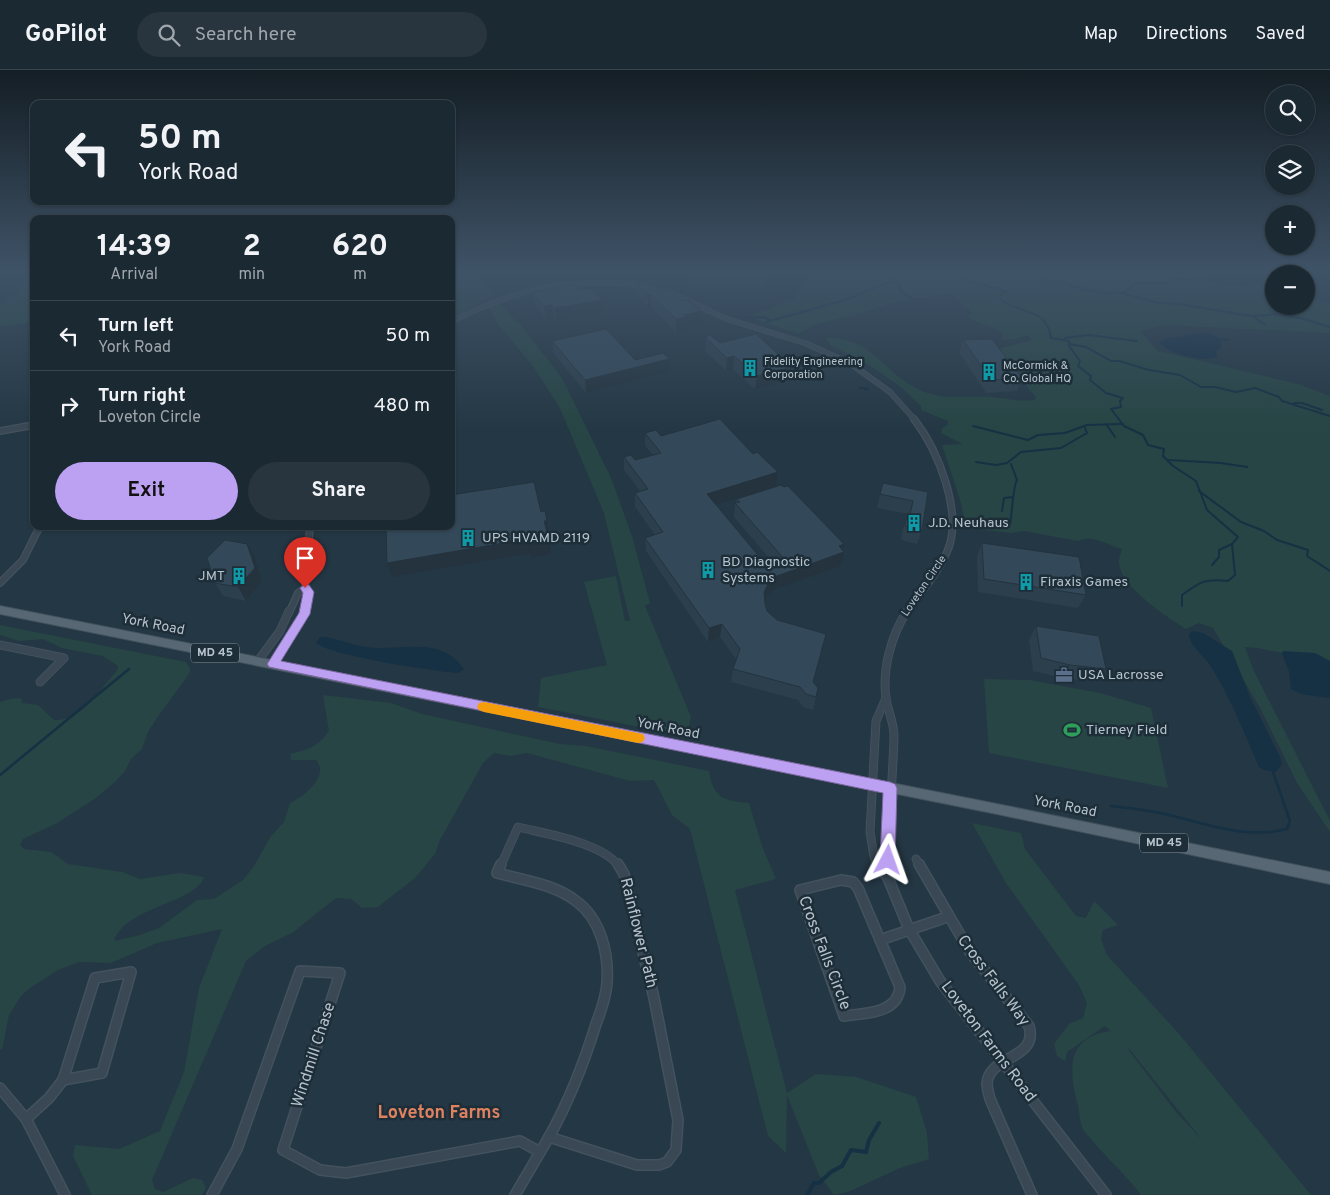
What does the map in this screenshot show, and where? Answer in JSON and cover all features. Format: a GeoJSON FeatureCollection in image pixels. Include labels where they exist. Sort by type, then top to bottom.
{"type":"FeatureCollection","features":[{"type":"Feature","properties":{"kind":"main road","name":"York Road"},"geometry":{"type":"LineString","coordinates":[[0,610],[872,784],[1330,878]]}},
{"type":"Feature","properties":{"kind":"street","name":"Loveton Circle"},"geometry":{"type":"LineString","coordinates":[[745,324],[804,343],[845,361],[873,378],[894,395],[927,435],[935,453],[950,504],[952,533],[942,561],[907,611],[894,635],[890,652],[886,697],[876,721],[872,784]]}},
{"type":"Feature","properties":{"kind":"street"},"geometry":{"type":"LineString","coordinates":[[0,431],[30,426]]}},
{"type":"Feature","properties":{"kind":"street"},"geometry":{"type":"LineString","coordinates":[[0,583],[23,560],[38,530]]}},
{"type":"Feature","properties":{"kind":"street"},"geometry":{"type":"LineString","coordinates":[[273,664],[304,614],[309,592],[305,588],[310,530]]}},
{"type":"Feature","properties":{"kind":"street"},"geometry":{"type":"LineString","coordinates":[[258,661],[280,631],[298,593],[305,588]]}},
{"type":"Feature","properties":{"kind":"street"},"geometry":{"type":"LineString","coordinates":[[0,645],[64,658],[40,682]]}},
{"type":"Feature","properties":{"kind":"street","name":"Loveton Circle"},"geometry":{"type":"LineString","coordinates":[[886,697],[894,732],[890,788]]}},
{"type":"Feature","properties":{"kind":"street","name":"Loveton Farms Road"},"geometry":{"type":"LineString","coordinates":[[872,784],[870,832],[874,856],[888,878],[909,929],[940,980],[1002,1063],[1106,1195]]}},
{"type":"Feature","properties":{"kind":"street","name":"Loveton Farms Road"},"geometry":{"type":"LineString","coordinates":[[888,878],[890,788]]}},
{"type":"Feature","properties":{"kind":"street","name":"Rainflower Path"},"geometry":{"type":"LineString","coordinates":[[515,1195],[549,1137],[574,1088],[602,1008],[608,966],[604,944],[598,928],[589,913],[578,902],[567,895],[497,873],[518,827],[597,850],[610,856],[619,864],[624,874],[654,998],[678,1120],[679,1136],[672,1158],[664,1166],[652,1168],[637,1166],[549,1137]]}},
{"type":"Feature","properties":{"kind":"street","name":"Cross Falls Way"},"geometry":{"type":"LineString","coordinates":[[916,859],[947,917],[976,961],[1029,1024],[1032,1033],[1030,1042],[1026,1048],[1002,1063],[987,1079],[987,1088],[1032,1195]]}},
{"type":"Feature","properties":{"kind":"street","name":"Cross Falls Circle"},"geometry":{"type":"LineString","coordinates":[[841,880],[853,882],[858,888],[880,940],[900,987],[901,995],[899,1000],[892,1007],[844,1016],[800,890],[841,880]]}},
{"type":"Feature","properties":{"kind":"street"},"geometry":{"type":"LineString","coordinates":[[880,940],[947,917]]}},
{"type":"Feature","properties":{"kind":"street","name":"Windmill Chase"},"geometry":{"type":"LineString","coordinates":[[212,1195],[237,1148],[300,971],[340,973],[283,1150],[317,1170],[329,1174],[346,1174],[520,1141],[540,1152]]}},
{"type":"Feature","properties":{"kind":"street"},"geometry":{"type":"LineString","coordinates":[[26,1119],[49,1098],[63,1080],[95,978],[131,972],[102,1073],[63,1080]]}},
{"type":"Feature","properties":{"kind":"street"},"geometry":{"type":"LineString","coordinates":[[0,1088],[26,1119],[64,1195]]}},
{"type":"Feature","properties":{"kind":"green space"},"geometry":{"type":"Polygon","coordinates":[[[0,324],[17,324],[0,327],[0,324]]]}},
{"type":"Feature","properties":{"kind":"green space"},"geometry":{"type":"Polygon","coordinates":[[[498,324],[520,324],[562,378],[611,478],[632,536],[650,603],[645,606],[691,717],[686,736],[538,707],[541,678],[607,665],[584,582],[616,576],[625,621],[630,621],[604,513],[559,406],[532,365],[498,324]]]}},
{"type":"Feature","properties":{"kind":"green space"},"geometry":{"type":"Polygon","coordinates":[[[770,324],[815,324],[799,334],[770,324]]]}},
{"type":"Feature","properties":{"kind":"green space"},"geometry":{"type":"Polygon","coordinates":[[[984,324],[1330,324],[1330,333],[1165,325],[1140,331],[1158,351],[1298,384],[1330,396],[1330,662],[1245,647],[1253,669],[1330,821],[1330,832],[1297,783],[1260,708],[1213,628],[1199,623],[1186,629],[1146,601],[1128,583],[1122,573],[1119,559],[1122,549],[1094,539],[1078,541],[1024,531],[1012,533],[976,529],[973,524],[967,522],[971,521],[964,520],[961,503],[942,445],[962,444],[941,433],[942,428],[948,425],[948,421],[921,410],[921,406],[901,387],[869,365],[831,346],[826,338],[854,342],[874,355],[903,380],[914,387],[932,394],[951,397],[1035,400],[1036,397],[1027,387],[1025,377],[1008,363],[1000,348],[1031,339],[1028,335],[1002,340],[1003,335],[999,331],[984,324]]]}},
{"type":"Feature","properties":{"kind":"green space"},"geometry":{"type":"Polygon","coordinates":[[[0,625],[186,662],[190,669],[189,674],[148,732],[142,749],[131,759],[125,771],[115,782],[96,798],[57,823],[23,839],[20,845],[24,849],[51,852],[68,864],[122,872],[140,879],[180,873],[204,877],[198,886],[188,893],[132,920],[121,930],[114,941],[159,928],[197,900],[214,899],[243,880],[254,866],[271,836],[284,822],[290,803],[308,791],[318,779],[320,773],[316,760],[291,760],[290,754],[312,747],[321,741],[329,731],[323,695],[391,703],[422,714],[560,744],[586,746],[709,771],[713,787],[721,796],[733,801],[749,803],[762,846],[776,879],[735,890],[787,1093],[816,1074],[856,1077],[916,1097],[927,1133],[929,1159],[900,1168],[848,1192],[834,1195],[819,1175],[787,1095],[786,1153],[768,1136],[690,829],[672,815],[654,780],[630,781],[527,753],[511,756],[494,753],[483,763],[440,840],[435,854],[415,878],[378,907],[362,908],[351,899],[336,898],[292,933],[265,946],[246,961],[152,1180],[155,1189],[163,1192],[193,1178],[202,1180],[206,1188],[202,1195],[92,1195],[73,1156],[75,1145],[119,1149],[160,1131],[184,1072],[199,988],[222,929],[157,943],[111,963],[79,962],[58,970],[21,996],[9,1015],[2,1050],[0,1049],[0,702],[21,698],[22,703],[38,705],[54,720],[64,719],[74,715],[90,703],[117,671],[118,666],[103,656],[62,648],[43,639],[19,641],[0,635],[0,625]]]}},
{"type":"Feature","properties":{"kind":"green space","name":"Tierney Field"},"geometry":{"type":"Polygon","coordinates":[[[984,679],[1030,680],[1100,693],[1151,708],[1168,788],[989,753],[984,679]]]}},
{"type":"Feature","properties":{"kind":"green space"},"geometry":{"type":"Polygon","coordinates":[[[972,823],[1021,833],[1025,849],[1076,916],[1086,918],[1094,901],[1118,925],[1103,930],[1101,939],[1107,955],[1180,1035],[1311,1195],[1141,1195],[1083,1129],[1075,1093],[1072,1068],[1078,1048],[1085,1040],[1111,1031],[1105,1026],[1067,1052],[1065,1061],[1057,1056],[1054,1044],[1069,1024],[1083,1018],[1087,1003],[1079,985],[1006,883],[972,823]],[[1127,1048],[1176,1112],[1203,1141],[1127,1048]]]}},
{"type":"Feature","properties":{"kind":"water"},"geometry":{"type":"Polygon","coordinates":[[[1202,333],[1212,334],[1221,340],[1220,349],[1216,351],[1218,357],[1204,359],[1188,357],[1172,352],[1160,344],[1161,340],[1202,333]]]}},
{"type":"Feature","properties":{"kind":"water"},"geometry":{"type":"Polygon","coordinates":[[[1193,631],[1203,633],[1232,651],[1250,697],[1280,757],[1282,764],[1276,772],[1259,767],[1224,690],[1210,665],[1191,642],[1189,634],[1193,631]]]}},
{"type":"Feature","properties":{"kind":"water"},"geometry":{"type":"Polygon","coordinates":[[[320,637],[366,647],[431,648],[454,658],[464,669],[458,673],[445,672],[361,658],[326,648],[316,643],[320,637]]]}},
{"type":"Feature","properties":{"kind":"water"},"geometry":{"type":"Polygon","coordinates":[[[1283,651],[1315,653],[1330,661],[1330,698],[1301,694],[1291,689],[1289,671],[1282,654],[1283,651]]]}},
{"type":"Feature","properties":{"kind":"building"},"geometry":{"type":"Polygon","coordinates":[[[606,329],[635,360],[663,353],[669,359],[585,380],[552,341],[606,329]]]}},
{"type":"Feature","properties":{"kind":"building"},"geometry":{"type":"Polygon","coordinates":[[[709,334],[720,343],[756,334],[779,355],[795,366],[757,376],[734,356],[727,358],[706,338],[709,334]]]}},
{"type":"Feature","properties":{"kind":"building"},"geometry":{"type":"Polygon","coordinates":[[[992,339],[1022,378],[991,380],[963,340],[992,339]]]}},
{"type":"Feature","properties":{"kind":"building","name":"BD Diagnostic Systems"},"geometry":{"type":"Polygon","coordinates":[[[720,419],[753,454],[757,452],[778,472],[707,494],[768,567],[786,561],[735,503],[740,502],[737,499],[781,485],[784,487],[788,486],[844,544],[839,546],[844,552],[777,576],[769,582],[764,592],[767,611],[777,620],[826,634],[813,682],[818,688],[816,697],[806,694],[800,687],[733,669],[740,649],[722,624],[709,628],[645,538],[663,532],[635,493],[648,489],[624,457],[631,455],[635,460],[661,453],[645,433],[656,430],[661,436],[720,419]]]}},
{"type":"Feature","properties":{"kind":"building","name":"UPS HVAMD 2119"},"geometry":{"type":"Polygon","coordinates":[[[534,482],[541,512],[545,511],[547,521],[544,521],[549,540],[528,544],[527,539],[387,563],[386,530],[455,530],[455,494],[534,482]]]}},
{"type":"Feature","properties":{"kind":"building"},"geometry":{"type":"Polygon","coordinates":[[[883,483],[928,492],[922,530],[905,526],[906,519],[909,519],[913,501],[880,494],[883,483]]]}},
{"type":"Feature","properties":{"kind":"building"},"geometry":{"type":"Polygon","coordinates":[[[225,540],[247,544],[255,568],[238,587],[215,583],[207,558],[225,540]]]}},
{"type":"Feature","properties":{"kind":"building"},"geometry":{"type":"Polygon","coordinates":[[[982,543],[1079,557],[1086,595],[984,579],[982,543]]]}},
{"type":"Feature","properties":{"kind":"building"},"geometry":{"type":"Polygon","coordinates":[[[1036,626],[1099,636],[1106,669],[1070,665],[1041,658],[1036,626]]]}},
{"type":"Feature","properties":{"kind":"waterway"},"geometry":{"type":"LineString","coordinates":[[1046,324],[1051,338],[1069,341],[1069,344]]}},
{"type":"Feature","properties":{"kind":"waterway"},"geometry":{"type":"LineString","coordinates":[[1322,324],[1330,327]]}},
{"type":"Feature","properties":{"kind":"waterway"},"geometry":{"type":"LineString","coordinates":[[1065,338],[1088,335],[1137,341]]}},
{"type":"Feature","properties":{"kind":"waterway"},"geometry":{"type":"LineString","coordinates":[[1220,339],[1229,340]]}},
{"type":"Feature","properties":{"kind":"waterway"},"geometry":{"type":"LineString","coordinates":[[1069,344],[1086,347],[1111,361],[1119,361],[1149,370],[1180,375],[1201,387],[1215,387],[1236,392],[1255,388],[1279,397],[1282,401],[1330,416]]}},
{"type":"Feature","properties":{"kind":"waterway"},"geometry":{"type":"LineString","coordinates":[[1069,344],[1080,361],[1078,366],[1091,376],[1090,380],[1106,393],[1123,398],[1120,401],[1121,407],[1111,409],[1122,424]]}},
{"type":"Feature","properties":{"kind":"waterway"},"geometry":{"type":"LineString","coordinates":[[860,388],[868,389]]}},
{"type":"Feature","properties":{"kind":"waterway"},"geometry":{"type":"LineString","coordinates":[[1294,403],[1302,403],[1322,410]]}},
{"type":"Feature","properties":{"kind":"waterway"},"geometry":{"type":"LineString","coordinates":[[973,426],[1028,440],[1038,435],[1065,433],[1087,425],[1106,424]]}},
{"type":"Feature","properties":{"kind":"waterway"},"geometry":{"type":"LineString","coordinates":[[1106,424],[1115,437]]}},
{"type":"Feature","properties":{"kind":"waterway"},"geometry":{"type":"LineString","coordinates":[[1106,424],[1122,424]]}},
{"type":"Feature","properties":{"kind":"waterway"},"geometry":{"type":"LineString","coordinates":[[1122,424],[1143,435],[1148,445],[1164,449],[1163,456],[1173,466],[1196,481],[1200,492]]}},
{"type":"Feature","properties":{"kind":"waterway"},"geometry":{"type":"LineString","coordinates":[[976,462],[996,465],[1007,463],[1021,452],[1061,448],[1087,433],[1085,428]]}},
{"type":"Feature","properties":{"kind":"waterway"},"geometry":{"type":"LineString","coordinates":[[1169,460],[1221,463],[1247,467]]}},
{"type":"Feature","properties":{"kind":"waterway"},"geometry":{"type":"LineString","coordinates":[[1010,524],[1017,480],[1011,464]]}},
{"type":"Feature","properties":{"kind":"waterway"},"geometry":{"type":"LineString","coordinates":[[1200,492],[1241,522],[1264,531],[1277,540],[1308,550],[1307,556],[1330,571]]}},
{"type":"Feature","properties":{"kind":"waterway"},"geometry":{"type":"LineString","coordinates":[[1200,492],[1207,510],[1238,537],[1232,544]]}},
{"type":"Feature","properties":{"kind":"waterway"},"geometry":{"type":"LineString","coordinates":[[1002,511],[1004,498],[1013,497]]}},
{"type":"Feature","properties":{"kind":"waterway"},"geometry":{"type":"LineString","coordinates":[[1182,606],[1182,595],[1198,584],[1214,580],[1228,581],[1235,575],[1232,544]]}},
{"type":"Feature","properties":{"kind":"waterway"},"geometry":{"type":"LineString","coordinates":[[1212,565],[1219,557],[1219,550],[1232,544]]}},
{"type":"Feature","properties":{"kind":"waterway"},"geometry":{"type":"LineString","coordinates":[[0,775],[129,669]]}},
{"type":"Feature","properties":{"kind":"waterway"},"geometry":{"type":"LineString","coordinates":[[1111,806],[1138,809],[1240,831],[1256,833],[1287,829],[1290,821],[1273,772]]}},
{"type":"Feature","properties":{"kind":"waterway"},"geometry":{"type":"LineString","coordinates":[[807,1195],[814,1183],[819,1183],[831,1172],[842,1166],[851,1150],[866,1152],[869,1140],[879,1123]]}},
{"type":"Feature","properties":{"kind":"slow traffic"},"geometry":{"type":"LineString","coordinates":[[484,707],[638,738]]}},
{"type":"Feature","properties":{"kind":"place","name":"Fidelity Engineering Corporation"},"geometry":{"type":"Point","coordinates":[750,368]}},
{"type":"Feature","properties":{"kind":"place","name":"McCormick & Co. Global HQ"},"geometry":{"type":"Point","coordinates":[989,372]}},
{"type":"Feature","properties":{"kind":"place","name":"J.D. Neuhaus"},"geometry":{"type":"Point","coordinates":[914,523]}},
{"type":"Feature","properties":{"kind":"place","name":"UPS HVAMD 2119"},"geometry":{"type":"Point","coordinates":[468,538]}},
{"type":"Feature","properties":{"kind":"place","name":"BD Diagnostic Systems"},"geometry":{"type":"Point","coordinates":[708,570]}},
{"type":"Feature","properties":{"kind":"place","name":"JMT"},"geometry":{"type":"Point","coordinates":[239,576]}},
{"type":"Feature","properties":{"kind":"place","name":"Firaxis Games"},"geometry":{"type":"Point","coordinates":[1026,582]}},
{"type":"Feature","properties":{"kind":"place","name":"USA Lacrosse"},"geometry":{"type":"Point","coordinates":[1064,675]}},
{"type":"Feature","properties":{"kind":"place","name":"Tierney Field"},"geometry":{"type":"Point","coordinates":[1072,730]}},
{"type":"Feature","properties":{"kind":"district","name":"Loveton Farms"},"geometry":{"type":"Point","coordinates":[439,1113]}},
{"type":"Feature","properties":{"kind":"route"},"geometry":{"type":"LineString","coordinates":[[305,588],[309,592],[304,614],[294,633],[273,664],[890,788],[888,860]]}}]}
